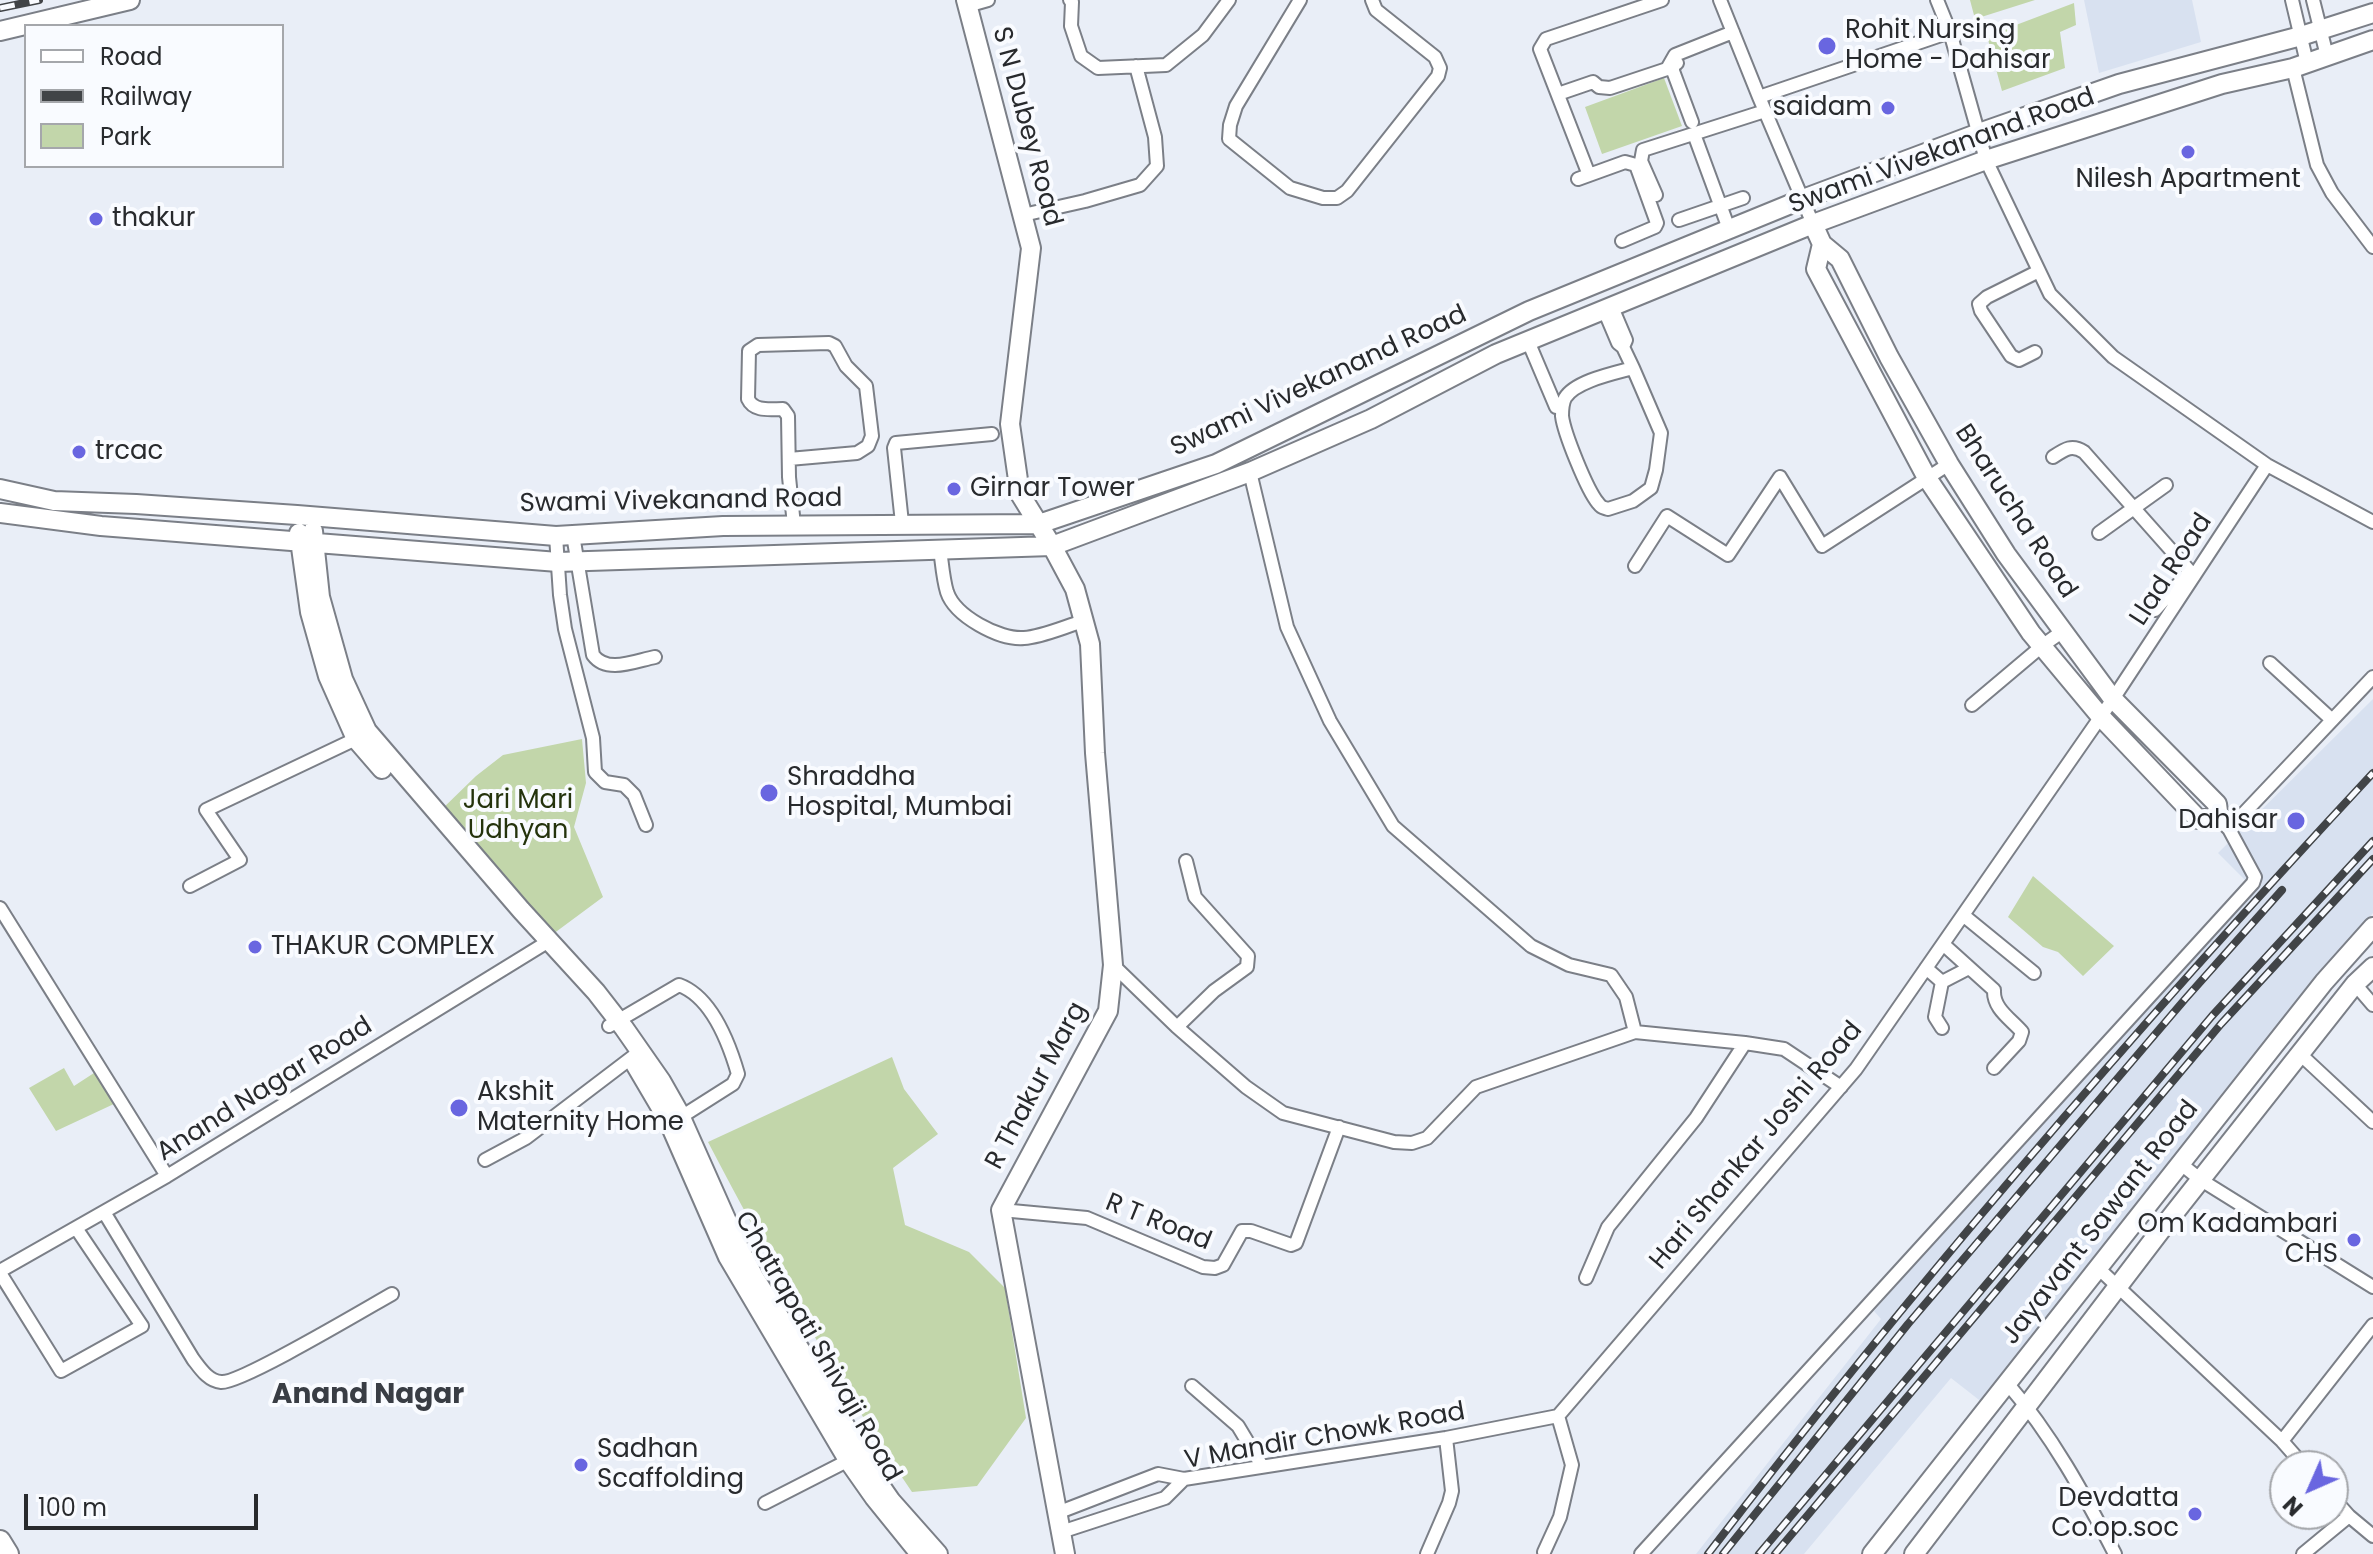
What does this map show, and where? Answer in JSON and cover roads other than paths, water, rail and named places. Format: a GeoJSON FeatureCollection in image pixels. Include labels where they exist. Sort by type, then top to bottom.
{"type":"FeatureCollection","features":[{"type":"Feature","properties":{"kind":"main road"},"geometry":{"type":"LineString","coordinates":[[29,24],[130,0]]}},
{"type":"Feature","properties":{"kind":"main road","name":"S N Dubey Road"},"geometry":{"type":"LineString","coordinates":[[966,3],[1031,248],[1010,424],[1020,494],[1052,546]]}},
{"type":"Feature","properties":{"kind":"main road","name":"Swami Vivekanand Road"},"geometry":{"type":"LineString","coordinates":[[0,489],[54,501],[305,515],[564,535],[766,525],[1039,524],[1216,464],[1529,311],[1803,199],[2127,82],[2301,36],[2373,13]]}},
{"type":"Feature","properties":{"kind":"main road"},"geometry":{"type":"LineString","coordinates":[[0,31],[24,25]]}},
{"type":"Feature","properties":{"kind":"main road","name":"Swami Vivekanand Road"},"geometry":{"type":"LineString","coordinates":[[0,513],[60,522],[567,562],[1052,546],[1250,472],[1371,419],[1496,354],[1813,224],[1986,160],[2222,84],[2300,65],[2373,40]]}},
{"type":"Feature","properties":{"kind":"main road","name":"Bharucha Road"},"geometry":{"type":"LineString","coordinates":[[1813,224],[1822,244],[1840,259],[1889,357],[1949,464],[2006,554],[2113,699],[2217,804],[2224,824]]}},
{"type":"Feature","properties":{"kind":"main road"},"geometry":{"type":"LineString","coordinates":[[1822,244],[1816,269],[1927,478],[2042,646],[2101,717],[2198,819],[2224,824]]}},
{"type":"Feature","properties":{"kind":"main road"},"geometry":{"type":"LineString","coordinates":[[305,515],[310,612],[328,676],[362,736],[544,944],[596,992],[636,1054],[661,1081],[681,1117],[738,1246],[754,1277],[817,1376],[855,1457],[938,1554]]}},
{"type":"Feature","properties":{"kind":"main road"},"geometry":{"type":"LineString","coordinates":[[766,525],[766,555]]}},
{"type":"Feature","properties":{"kind":"main road","name":"R Thakur Marg"},"geometry":{"type":"LineString","coordinates":[[1052,546],[1075,589],[1090,644],[1095,753],[1113,965],[1108,1011],[1001,1210],[1065,1554]]}},
{"type":"Feature","properties":{"kind":"main road","name":"Jayavant Sawant Road"},"geometry":{"type":"LineString","coordinates":[[1872,1554],[2324,982],[2373,927]]}},
{"type":"Feature","properties":{"kind":"main road"},"geometry":{"type":"LineString","coordinates":[[1914,1554],[2118,1286],[2355,984],[2373,967]]}},
{"type":"Feature","properties":{"kind":"main road","name":"Chatrapati Shivaji Road"},"geometry":{"type":"LineString","coordinates":[[636,1054],[728,1257],[855,1457],[874,1497],[920,1554]]}},
{"type":"Feature","properties":{"kind":"main road"},"geometry":{"type":"LineString","coordinates":[[0,1539],[8,1554]]}},
{"type":"Feature","properties":{"kind":"street"},"geometry":{"type":"LineString","coordinates":[[966,3],[988,0]]}},
{"type":"Feature","properties":{"kind":"street"},"geometry":{"type":"LineString","coordinates":[[1070,0],[1071,26],[1081,56],[1098,68],[1166,65],[1203,35],[1229,0]]}},
{"type":"Feature","properties":{"kind":"street"},"geometry":{"type":"LineString","coordinates":[[1300,0],[1236,106],[1229,139],[1290,188],[1323,198],[1337,198],[1347,191],[1438,76],[1440,68],[1435,57],[1376,10],[1372,0]]}},
{"type":"Feature","properties":{"kind":"street"},"geometry":{"type":"LineString","coordinates":[[1622,241],[1655,227],[1657,223],[1636,165],[1625,162],[1583,177],[1558,94],[1540,49],[1546,39],[1662,0]]}},
{"type":"Feature","properties":{"kind":"street","name":"Bharucha Road"},"geometry":{"type":"LineString","coordinates":[[1720,0],[1813,224]]}},
{"type":"Feature","properties":{"kind":"street"},"geometry":{"type":"LineString","coordinates":[[1937,0],[1950,32],[1986,160],[2050,294],[2113,357],[2267,465],[2373,522]]}},
{"type":"Feature","properties":{"kind":"street"},"geometry":{"type":"LineString","coordinates":[[2292,0],[2301,36],[2300,65],[2317,165],[2332,193],[2373,247]]}},
{"type":"Feature","properties":{"kind":"street"},"geometry":{"type":"LineString","coordinates":[[2313,0],[2327,56]]}},
{"type":"Feature","properties":{"kind":"street"},"geometry":{"type":"LineString","coordinates":[[1558,94],[1593,82],[1599,87],[1610,88],[1667,69],[1675,55],[1733,32]]}},
{"type":"Feature","properties":{"kind":"street"},"geometry":{"type":"LineString","coordinates":[[1759,97],[1950,32]]}},
{"type":"Feature","properties":{"kind":"street"},"geometry":{"type":"LineString","coordinates":[[1693,48],[1690,56],[1673,66],[1729,229]]}},
{"type":"Feature","properties":{"kind":"street"},"geometry":{"type":"LineString","coordinates":[[1023,215],[1140,185],[1157,166],[1155,137],[1136,66]]}},
{"type":"Feature","properties":{"kind":"street"},"geometry":{"type":"LineString","coordinates":[[1656,195],[1641,161],[1643,150],[1693,128],[1765,111]]}},
{"type":"Feature","properties":{"kind":"street"},"geometry":{"type":"LineString","coordinates":[[1679,220],[1743,198]]}},
{"type":"Feature","properties":{"kind":"street"},"geometry":{"type":"LineString","coordinates":[[2035,352],[2019,360],[2011,356],[1979,304],[2039,271]]}},
{"type":"Feature","properties":{"kind":"street"},"geometry":{"type":"LineString","coordinates":[[1608,308],[1626,340],[1623,347],[1633,368],[1661,433],[1651,488],[1633,501],[1608,509],[1598,504],[1567,435],[1562,415],[1566,397],[1574,389],[1599,377],[1633,368]]}},
{"type":"Feature","properties":{"kind":"street"},"geometry":{"type":"LineString","coordinates":[[1528,341],[1556,407]]}},
{"type":"Feature","properties":{"kind":"street"},"geometry":{"type":"LineString","coordinates":[[789,459],[857,453],[868,446],[872,436],[866,386],[846,366],[835,346],[829,343],[758,345],[749,351],[750,404],[758,409],[783,409],[789,420],[789,459],[794,525]]}},
{"type":"Feature","properties":{"kind":"street"},"geometry":{"type":"LineString","coordinates":[[902,523],[896,443],[992,434]]}},
{"type":"Feature","properties":{"kind":"street"},"geometry":{"type":"LineString","coordinates":[[2053,457],[2067,448],[2077,447],[2084,452],[2192,574],[2155,610]]}},
{"type":"Feature","properties":{"kind":"street"},"geometry":{"type":"LineString","coordinates":[[1635,566],[1667,516],[1728,555],[1780,477],[1822,546],[1949,464]]}},
{"type":"Feature","properties":{"kind":"street","name":"Llad Road"},"geometry":{"type":"LineString","coordinates":[[2113,699],[2192,574],[2267,465]]}},
{"type":"Feature","properties":{"kind":"street"},"geometry":{"type":"LineString","coordinates":[[1250,472],[1287,627],[1330,721],[1393,826],[1531,946],[1569,965],[1611,975],[1626,997],[1635,1032]]}},
{"type":"Feature","properties":{"kind":"street"},"geometry":{"type":"LineString","coordinates":[[2099,533],[2166,485]]}},
{"type":"Feature","properties":{"kind":"street"},"geometry":{"type":"LineString","coordinates":[[136,504],[136,527]]}},
{"type":"Feature","properties":{"kind":"street"},"geometry":{"type":"LineString","coordinates":[[564,535],[567,562],[565,629],[593,738],[595,772],[605,782],[624,785],[634,795],[646,825]]}},
{"type":"Feature","properties":{"kind":"street"},"geometry":{"type":"LineString","coordinates":[[940,549],[947,593],[956,607],[978,624],[1023,638],[1084,621]]}},
{"type":"Feature","properties":{"kind":"street"},"geometry":{"type":"LineString","coordinates":[[567,562],[597,661],[608,666],[655,657]]}},
{"type":"Feature","properties":{"kind":"street"},"geometry":{"type":"LineString","coordinates":[[1972,705],[2063,631]]}},
{"type":"Feature","properties":{"kind":"street"},"geometry":{"type":"LineString","coordinates":[[2270,663],[2331,719]]}},
{"type":"Feature","properties":{"kind":"street"},"geometry":{"type":"LineString","coordinates":[[1641,1554],[2255,881],[2224,824],[2373,677]]}},
{"type":"Feature","properties":{"kind":"street","name":"Hari Shankar Joshi Road"},"geometry":{"type":"LineString","coordinates":[[1558,1416],[1856,1069],[2113,699]]}},
{"type":"Feature","properties":{"kind":"street"},"geometry":{"type":"LineString","coordinates":[[190,886],[240,860],[206,810],[362,736]]}},
{"type":"Feature","properties":{"kind":"street"},"geometry":{"type":"LineString","coordinates":[[1177,1027],[1214,991],[1247,967],[1248,956],[1195,897],[1186,861]]}},
{"type":"Feature","properties":{"kind":"street"},"geometry":{"type":"LineString","coordinates":[[0,908],[167,1176]]}},
{"type":"Feature","properties":{"kind":"street"},"geometry":{"type":"LineString","coordinates":[[1963,915],[2034,973]]}},
{"type":"Feature","properties":{"kind":"street","name":"Anand Nagar Road"},"geometry":{"type":"LineString","coordinates":[[0,1272],[167,1176],[544,944]]}},
{"type":"Feature","properties":{"kind":"street"},"geometry":{"type":"LineString","coordinates":[[1943,944],[1994,990],[1993,1000],[1998,1008],[2022,1032],[2019,1041],[1994,1068]]}},
{"type":"Feature","properties":{"kind":"street"},"geometry":{"type":"LineString","coordinates":[[1113,965],[1177,1027],[1246,1087],[1283,1113],[1394,1142],[1412,1143],[1427,1138],[1476,1087],[1635,1032],[1784,1049],[1841,1087]]}},
{"type":"Feature","properties":{"kind":"street"},"geometry":{"type":"LineString","coordinates":[[1926,968],[1942,982]]}},
{"type":"Feature","properties":{"kind":"street"},"geometry":{"type":"LineString","coordinates":[[1942,982],[1969,968]]}},
{"type":"Feature","properties":{"kind":"street"},"geometry":{"type":"LineString","coordinates":[[1942,982],[1935,1017],[1942,1028]]}},
{"type":"Feature","properties":{"kind":"street"},"geometry":{"type":"LineString","coordinates":[[2355,984],[2373,1005]]}},
{"type":"Feature","properties":{"kind":"street"},"geometry":{"type":"LineString","coordinates":[[614,1023],[679,985],[691,989],[710,1009],[733,1055],[738,1074],[733,1084],[681,1117]]}},
{"type":"Feature","properties":{"kind":"street"},"geometry":{"type":"LineString","coordinates":[[1586,1278],[1608,1227],[1696,1118],[1745,1043]]}},
{"type":"Feature","properties":{"kind":"street"},"geometry":{"type":"LineString","coordinates":[[485,1160],[526,1138],[636,1054]]}},
{"type":"Feature","properties":{"kind":"street"},"geometry":{"type":"LineString","coordinates":[[2300,1054],[2373,1122]]}},
{"type":"Feature","properties":{"kind":"street","name":"R T Road"},"geometry":{"type":"LineString","coordinates":[[1001,1210],[1087,1218],[1203,1267],[1215,1268],[1223,1265],[1242,1231],[1251,1231],[1291,1245],[1296,1243],[1339,1127]]}},
{"type":"Feature","properties":{"kind":"street"},"geometry":{"type":"LineString","coordinates":[[2181,1164],[2201,1180],[2373,1287]]}},
{"type":"Feature","properties":{"kind":"street"},"geometry":{"type":"LineString","coordinates":[[104,1212],[193,1359],[205,1375],[220,1382],[235,1379],[270,1362],[392,1294]]}},
{"type":"Feature","properties":{"kind":"street"},"geometry":{"type":"LineString","coordinates":[[0,1272],[61,1371],[142,1326],[76,1228]]}},
{"type":"Feature","properties":{"kind":"street"},"geometry":{"type":"LineString","coordinates":[[2098,1268],[2290,1450]]}},
{"type":"Feature","properties":{"kind":"street"},"geometry":{"type":"LineString","coordinates":[[2282,1441],[2373,1325]]}},
{"type":"Feature","properties":{"kind":"street"},"geometry":{"type":"LineString","coordinates":[[2007,1383],[2028,1407],[2076,1478],[2115,1554]]}},
{"type":"Feature","properties":{"kind":"street"},"geometry":{"type":"LineString","coordinates":[[1192,1386],[1238,1426],[1262,1466]]}},
{"type":"Feature","properties":{"kind":"street"},"geometry":{"type":"LineString","coordinates":[[1544,1552],[1560,1517],[1572,1465],[1558,1416]]}},
{"type":"Feature","properties":{"kind":"street","name":"V Mandir Chowk Road"},"geometry":{"type":"LineString","coordinates":[[1059,1523],[1165,1498],[1184,1479],[1446,1438],[1558,1416]]}},
{"type":"Feature","properties":{"kind":"street"},"geometry":{"type":"LineString","coordinates":[[1427,1554],[1452,1491],[1446,1438]]}},
{"type":"Feature","properties":{"kind":"street"},"geometry":{"type":"LineString","coordinates":[[765,1503],[855,1457]]}},
{"type":"Feature","properties":{"kind":"street"},"geometry":{"type":"LineString","coordinates":[[1059,1523],[1158,1474],[1184,1479]]}},
{"type":"Feature","properties":{"kind":"street"},"geometry":{"type":"LineString","coordinates":[[2349,1516],[2373,1536]]}},
{"type":"Feature","properties":{"kind":"street"},"geometry":{"type":"LineString","coordinates":[[2303,1554],[2332,1530]]}},
{"type":"Feature","properties":{"kind":"street"},"geometry":{"type":"LineString","coordinates":[[0,1539],[20,1554]]}},
{"type":"Feature","properties":{"kind":"railway"},"geometry":{"type":"LineString","coordinates":[[0,8],[39,0]]}},
{"type":"Feature","properties":{"kind":"railway"},"geometry":{"type":"LineString","coordinates":[[1708,1554],[1867,1353],[2031,1156],[2200,962],[2373,773]]}},
{"type":"Feature","properties":{"kind":"railway"},"geometry":{"type":"LineString","coordinates":[[1759,1554],[2212,1016],[2373,841]]}},
{"type":"Feature","properties":{"kind":"railway"},"geometry":{"type":"LineString","coordinates":[[1775,1554],[2221,1024],[2373,859]]}},
{"type":"Feature","properties":{"kind":"railway"},"geometry":{"type":"LineString","coordinates":[[1723,1554],[1908,1324],[2282,890]]}},
{"type":"Feature","properties":{"kind":"place","name":"Rohit Nursing Home - Dahisar"},"geometry":{"type":"Point","coordinates":[1827,46]}},
{"type":"Feature","properties":{"kind":"place","name":"saidam"},"geometry":{"type":"Point","coordinates":[1888,108]}},
{"type":"Feature","properties":{"kind":"place","name":"Nilesh Apartment"},"geometry":{"type":"Point","coordinates":[2188,152]}},
{"type":"Feature","properties":{"kind":"place","name":"thakur"},"geometry":{"type":"Point","coordinates":[96,219]}},
{"type":"Feature","properties":{"kind":"place","name":"trcac"},"geometry":{"type":"Point","coordinates":[79,452]}},
{"type":"Feature","properties":{"kind":"place","name":"Girnar Tower"},"geometry":{"type":"Point","coordinates":[954,489]}},
{"type":"Feature","properties":{"kind":"place","name":"Shraddha Hospital, Mumbai"},"geometry":{"type":"Point","coordinates":[769,793]}},
{"type":"Feature","properties":{"kind":"place","name":"Dahisar"},"geometry":{"type":"Point","coordinates":[2296,821]}},
{"type":"Feature","properties":{"kind":"place","name":"THAKUR COMPLEX"},"geometry":{"type":"Point","coordinates":[255,947]}},
{"type":"Feature","properties":{"kind":"place","name":"Akshit Maternity Home"},"geometry":{"type":"Point","coordinates":[459,1108]}},
{"type":"Feature","properties":{"kind":"place","name":"Om Kadambari CHS"},"geometry":{"type":"Point","coordinates":[2354,1240]}},
{"type":"Feature","properties":{"kind":"place","name":"Sadhan Scaffolding"},"geometry":{"type":"Point","coordinates":[581,1465]}},
{"type":"Feature","properties":{"kind":"place","name":"Devdatta Co.op.soc"},"geometry":{"type":"Point","coordinates":[2195,1514]}},
{"type":"Feature","properties":{"kind":"district","name":"Anand Nagar"},"geometry":{"type":"Point","coordinates":[368,1396]}},
{"type":"Feature","properties":{"kind":"park label","name":"Jari Mari Udhyan"},"geometry":{"type":"Point","coordinates":[518,816]}}]}
